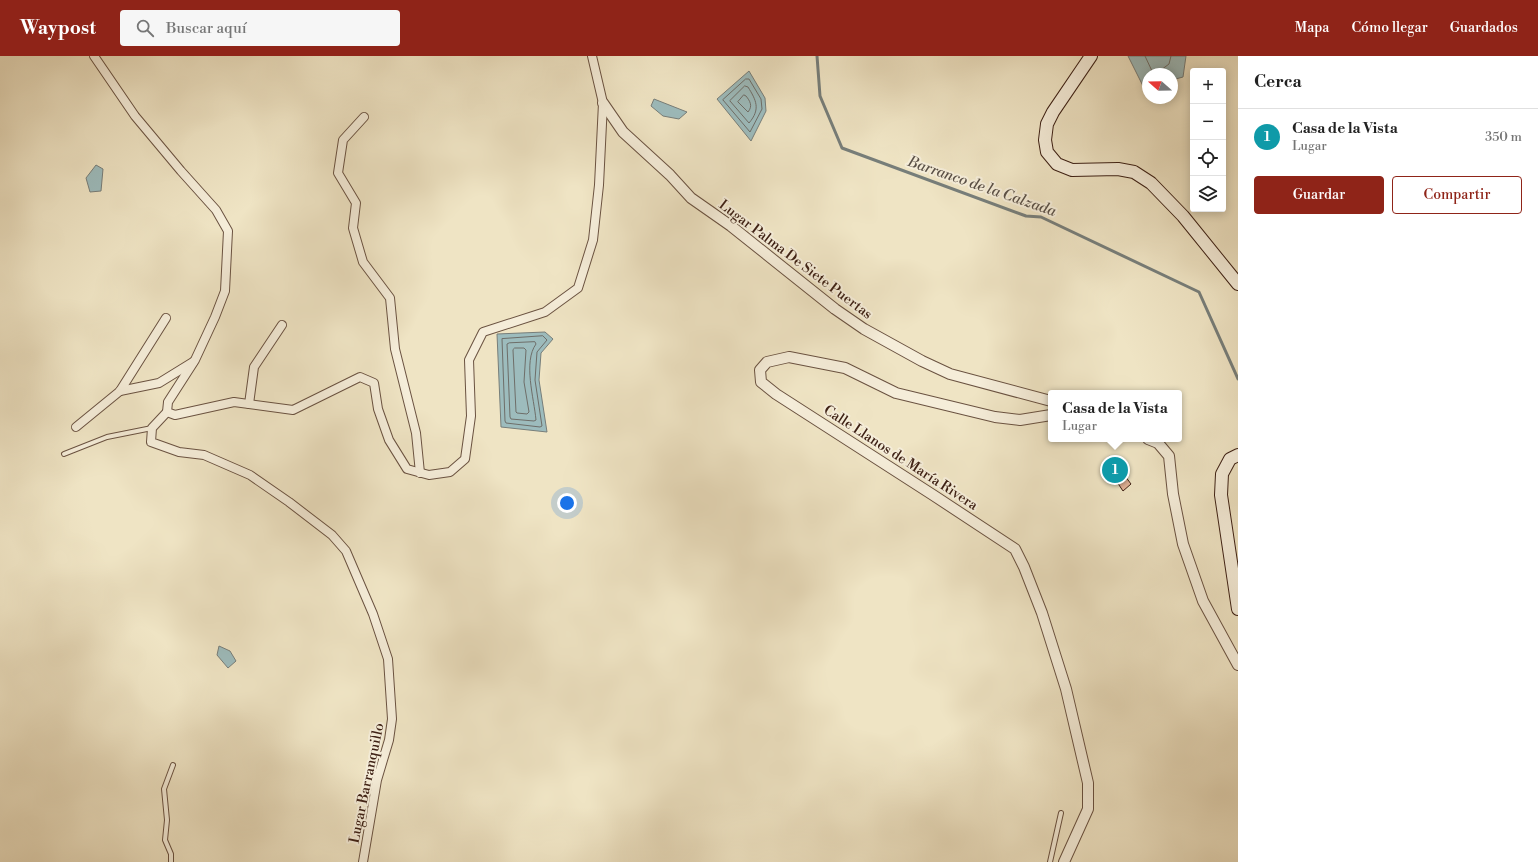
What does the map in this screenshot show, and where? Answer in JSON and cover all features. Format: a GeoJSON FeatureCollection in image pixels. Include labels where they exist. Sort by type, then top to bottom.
{"type":"FeatureCollection","features":[{"type":"Feature","properties":{"kind":"main road"},"geometry":{"type":"LineString","coordinates":[[1091,56],[1053,112],[1047,124],[1045,140],[1047,152],[1057,164],[1072,170],[1118,169],[1134,172],[1151,183],[1183,216],[1238,284]]}},
{"type":"Feature","properties":{"kind":"main road"},"geometry":{"type":"LineString","coordinates":[[1234,457],[1222,474],[1221,495],[1238,609]]}},
{"type":"Feature","properties":{"kind":"street"},"geometry":{"type":"LineString","coordinates":[[94,56],[135,116],[216,210],[228,231],[225,291],[215,317],[195,360],[168,402],[167,412],[152,428]]}},
{"type":"Feature","properties":{"kind":"street","name":"Lugar Palma De Siete Puertas"},"geometry":{"type":"LineString","coordinates":[[592,56],[603,103],[623,132],[670,175],[692,198],[731,226],[835,309],[864,329],[922,361],[950,374],[1048,400]]}},
{"type":"Feature","properties":{"kind":"street"},"geometry":{"type":"LineString","coordinates":[[167,412],[175,414],[234,402],[293,410],[360,377],[374,383],[378,409],[389,440],[407,469],[429,475],[450,472],[465,459],[471,416],[469,360],[483,332],[545,312],[578,288],[594,240],[599,186],[603,103]]}},
{"type":"Feature","properties":{"kind":"street"},"geometry":{"type":"LineString","coordinates":[[364,117],[343,140],[338,173],[356,203],[353,228],[363,262],[390,298],[394,349],[416,433],[420,473]]}},
{"type":"Feature","properties":{"kind":"street"},"geometry":{"type":"LineString","coordinates":[[76,427],[120,391],[166,318]]}},
{"type":"Feature","properties":{"kind":"street"},"geometry":{"type":"LineString","coordinates":[[249,404],[254,367],[282,325]]}},
{"type":"Feature","properties":{"kind":"street","name":"Calle Llanos de María Rivera"},"geometry":{"type":"LineString","coordinates":[[1048,415],[1020,420],[995,417],[896,393],[845,368],[789,357],[766,362],[760,370],[761,382],[776,394],[1015,549],[1024,567],[1042,613],[1066,689],[1088,783],[1088,809],[1064,862]]}},
{"type":"Feature","properties":{"kind":"street"},"geometry":{"type":"LineString","coordinates":[[120,391],[159,383],[195,360]]}},
{"type":"Feature","properties":{"kind":"street","name":"Lugar Barranquillo"},"geometry":{"type":"LineString","coordinates":[[152,428],[151,442],[179,452],[204,455],[250,475],[289,502],[332,535],[346,551],[373,614],[388,659],[392,719],[389,740],[377,780],[363,862]]}},
{"type":"Feature","properties":{"kind":"street"},"geometry":{"type":"LineString","coordinates":[[1156,442],[1169,456],[1173,494],[1183,544],[1203,601],[1238,665]]}},
{"type":"Feature","properties":{"kind":"lane"},"geometry":{"type":"LineString","coordinates":[[64,454],[107,437],[152,428]]}},
{"type":"Feature","properties":{"kind":"lane"},"geometry":{"type":"LineString","coordinates":[[171,862],[171,854],[165,840],[168,820],[164,789],[173,765]]}},
{"type":"Feature","properties":{"kind":"lane"},"geometry":{"type":"LineString","coordinates":[[1050,862],[1061,813]]}},
{"type":"Feature","properties":{"kind":"water"},"geometry":{"type":"Polygon","coordinates":[[[1128,56],[1186,56],[1183,77],[1178,78],[1178,68],[1142,68],[1142,84],[1128,56]]]}},
{"type":"Feature","properties":{"kind":"water"},"geometry":{"type":"Polygon","coordinates":[[[749,71],[765,98],[766,111],[751,141],[717,99],[749,71]]]}},
{"type":"Feature","properties":{"kind":"water"},"geometry":{"type":"Polygon","coordinates":[[[654,99],[687,112],[679,119],[663,116],[651,106],[654,99]]]}},
{"type":"Feature","properties":{"kind":"water"},"geometry":{"type":"Polygon","coordinates":[[[96,165],[103,169],[101,191],[90,192],[86,178],[96,165]]]}},
{"type":"Feature","properties":{"kind":"water"},"geometry":{"type":"Polygon","coordinates":[[[545,332],[553,339],[541,353],[539,380],[547,432],[501,427],[497,334],[545,332]]]}},
{"type":"Feature","properties":{"kind":"water"},"geometry":{"type":"Polygon","coordinates":[[[219,646],[230,651],[236,661],[228,668],[217,655],[219,646]]]}},
{"type":"Feature","properties":{"kind":"building"},"geometry":{"type":"Polygon","coordinates":[[[1110,456],[1131,484],[1123,491],[1115,479],[1117,478],[1104,461],[1110,456]]]}},
{"type":"Feature","properties":{"kind":"waterway","name":"Barranco de la Calzada"},"geometry":{"type":"LineString","coordinates":[[817,56],[820,96],[842,148],[1026,216],[1041,217],[1199,292],[1238,379]]}},
{"type":"Feature","properties":{"kind":"place","name":"Casa de la Vista"},"geometry":{"type":"Point","coordinates":[1115,470]}}]}
